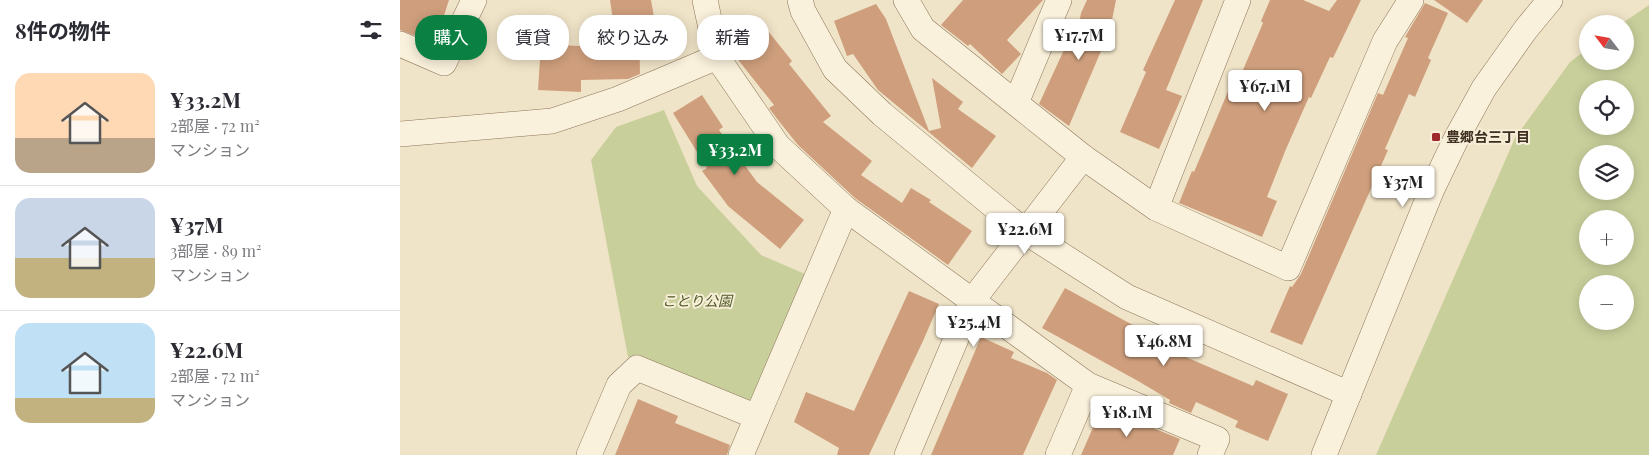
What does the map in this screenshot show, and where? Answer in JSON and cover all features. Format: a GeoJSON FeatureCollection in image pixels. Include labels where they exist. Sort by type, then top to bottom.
{"type":"FeatureCollection","features":[{"type":"Feature","properties":{"kind":"street"},"geometry":{"type":"LineString","coordinates":[[400,44],[444,64],[474,0]]}},
{"type":"Feature","properties":{"kind":"street"},"geometry":{"type":"LineString","coordinates":[[705,0],[708,15]]}},
{"type":"Feature","properties":{"kind":"street"},"geometry":{"type":"LineString","coordinates":[[800,0],[803,11],[835,69],[882,114],[1024,231],[1127,297],[1349,394]]}},
{"type":"Feature","properties":{"kind":"street"},"geometry":{"type":"LineString","coordinates":[[906,0],[923,29],[1083,157],[1156,208],[1288,268],[1385,41],[1411,0]]}},
{"type":"Feature","properties":{"kind":"street"},"geometry":{"type":"LineString","coordinates":[[1016,103],[1060,0]]}},
{"type":"Feature","properties":{"kind":"street"},"geometry":{"type":"LineString","coordinates":[[1156,208],[1238,0]]}},
{"type":"Feature","properties":{"kind":"street"},"geometry":{"type":"LineString","coordinates":[[1324,455],[1432,189],[1457,137],[1484,88],[1526,29],[1550,0]]}},
{"type":"Feature","properties":{"kind":"street"},"geometry":{"type":"LineString","coordinates":[[400,134],[552,121],[618,99],[710,60]]}},
{"type":"Feature","properties":{"kind":"street"},"geometry":{"type":"LineString","coordinates":[[719,60],[778,146],[846,209],[1088,385],[1217,439],[1210,455]]}},
{"type":"Feature","properties":{"kind":"street"},"geometry":{"type":"LineString","coordinates":[[907,455],[972,301],[1024,231],[1083,157]]}},
{"type":"Feature","properties":{"kind":"street"},"geometry":{"type":"LineString","coordinates":[[741,455],[846,209]]}},
{"type":"Feature","properties":{"kind":"street"},"geometry":{"type":"LineString","coordinates":[[589,455],[619,385],[637,368],[757,417]]}},
{"type":"Feature","properties":{"kind":"street"},"geometry":{"type":"LineString","coordinates":[[1058,455],[1088,385]]}},
{"type":"Feature","properties":{"kind":"green space"},"geometry":{"type":"Polygon","coordinates":[[[1649,5],[1649,455],[1376,455],[1515,138],[1570,62],[1579,55],[1579,70],[1634,70],[1634,15],[1649,5]]]}},
{"type":"Feature","properties":{"kind":"green space","name":"ことり公園"},"geometry":{"type":"Polygon","coordinates":[[[664,110],[697,186],[761,255],[805,274],[752,407],[628,357],[591,160],[616,127],[664,110]]]}},
{"type":"Feature","properties":{"kind":"building"},"geometry":{"type":"Polygon","coordinates":[[[400,0],[449,0],[444,15],[415,15],[415,36],[400,30],[400,0]]]}},
{"type":"Feature","properties":{"kind":"building"},"geometry":{"type":"Polygon","coordinates":[[[610,0],[651,0],[654,15],[612,15],[610,0]]]}},
{"type":"Feature","properties":{"kind":"building"},"geometry":{"type":"Polygon","coordinates":[[[963,0],[1043,0],[1007,40],[1021,54],[1002,74],[970,44],[968,46],[941,25],[963,0]]]}},
{"type":"Feature","properties":{"kind":"building"},"geometry":{"type":"Polygon","coordinates":[[[1087,0],[1116,0],[1110,30],[1069,126],[1039,104],[1069,39],[1076,42],[1081,13],[1087,0]]]}},
{"type":"Feature","properties":{"kind":"building"},"geometry":{"type":"Polygon","coordinates":[[[1175,0],[1203,0],[1166,90],[1182,96],[1159,149],[1120,132],[1146,72],[1143,70],[1175,0]]]}},
{"type":"Feature","properties":{"kind":"building"},"geometry":{"type":"Polygon","coordinates":[[[1270,0],[1303,0],[1329,11],[1337,0],[1361,0],[1333,58],[1330,57],[1311,98],[1309,97],[1286,149],[1267,197],[1277,201],[1262,237],[1179,203],[1235,75],[1240,77],[1263,23],[1261,21],[1270,0]]]}},
{"type":"Feature","properties":{"kind":"building"},"geometry":{"type":"Polygon","coordinates":[[[1434,0],[1483,0],[1467,23],[1434,0]]]}},
{"type":"Feature","properties":{"kind":"building"},"geometry":{"type":"Polygon","coordinates":[[[1425,3],[1448,13],[1428,58],[1431,60],[1415,97],[1409,94],[1385,149],[1388,150],[1302,345],[1270,332],[1290,286],[1292,287],[1301,274],[1378,93],[1383,95],[1408,38],[1405,37],[1425,3]]]}},
{"type":"Feature","properties":{"kind":"building"},"geometry":{"type":"Polygon","coordinates":[[[876,4],[886,19],[929,131],[941,128],[932,78],[963,102],[958,109],[996,136],[972,168],[878,90],[853,54],[847,56],[834,21],[876,4]]]}},
{"type":"Feature","properties":{"kind":"building"},"geometry":{"type":"Polygon","coordinates":[[[769,32],[792,61],[789,64],[831,116],[823,122],[872,161],[861,175],[902,203],[911,188],[931,200],[929,202],[972,231],[948,265],[855,198],[798,145],[769,108],[774,105],[738,60],[769,60],[769,32]]]}},
{"type":"Feature","properties":{"kind":"building"},"geometry":{"type":"Polygon","coordinates":[[[569,45],[579,46],[579,60],[640,60],[640,74],[628,79],[581,80],[581,92],[538,90],[540,60],[569,60],[569,45]]]}},
{"type":"Feature","properties":{"kind":"building"},"geometry":{"type":"Polygon","coordinates":[[[702,95],[723,127],[719,130],[757,182],[804,220],[780,249],[728,206],[702,171],[707,168],[673,113],[702,95]]]}},
{"type":"Feature","properties":{"kind":"building"},"geometry":{"type":"Polygon","coordinates":[[[1065,288],[1140,329],[1137,336],[1253,386],[1256,380],[1288,394],[1268,441],[1235,427],[1238,421],[1196,402],[1191,413],[1169,403],[1170,400],[1138,381],[1042,328],[1065,288]]]}},
{"type":"Feature","properties":{"kind":"building"},"geometry":{"type":"Polygon","coordinates":[[[909,291],[939,304],[923,341],[869,455],[837,455],[839,448],[794,422],[806,392],[854,411],[909,291]]]}},
{"type":"Feature","properties":{"kind":"building"},"geometry":{"type":"Polygon","coordinates":[[[981,337],[1014,352],[1011,358],[1047,373],[1057,380],[1023,455],[931,455],[981,337]]]}},
{"type":"Feature","properties":{"kind":"building"},"geometry":{"type":"Polygon","coordinates":[[[638,399],[678,416],[675,423],[730,445],[727,455],[615,455],[638,399]]]}},
{"type":"Feature","properties":{"kind":"building"},"geometry":{"type":"Polygon","coordinates":[[[1102,407],[1180,439],[1173,455],[1081,455],[1102,407]]]}},
{"type":"Feature","properties":{"kind":"place","name":"豊郷台三丁目"},"geometry":{"type":"Point","coordinates":[1436,137]}}]}
